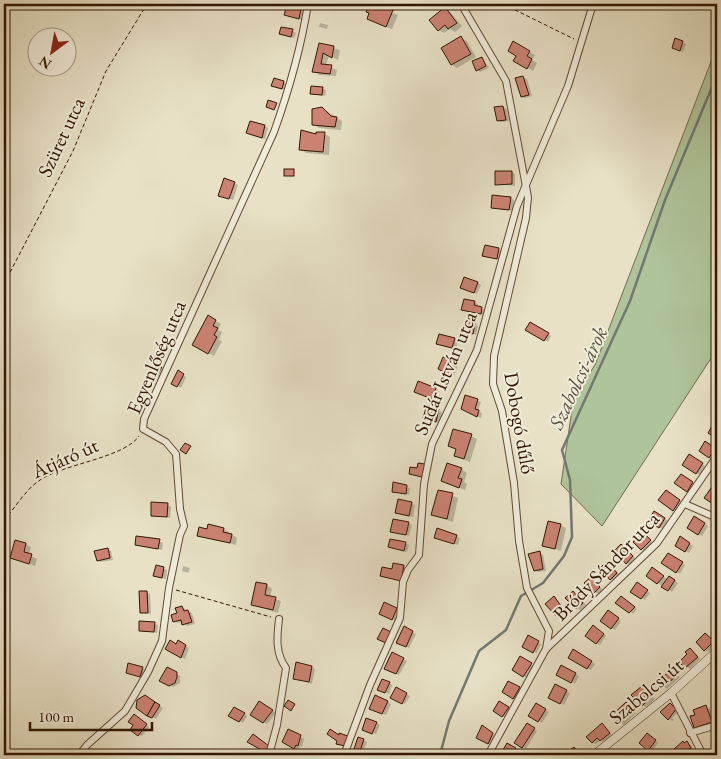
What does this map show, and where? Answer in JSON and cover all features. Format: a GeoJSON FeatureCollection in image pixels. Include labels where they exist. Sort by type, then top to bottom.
{"type":"FeatureCollection","features":[{"type":"Feature","properties":{"kind":"street","name":"Egyenlőség utca"},"geometry":{"type":"LineString","coordinates":[[79,755],[87,745],[125,711],[148,672],[162,641],[169,588],[180,535],[184,526],[180,509],[176,454],[166,442],[143,429],[144,419],[274,132],[292,77],[303,34],[308,4]]}},
{"type":"Feature","properties":{"kind":"street","name":"Dobogó dűlő"},"geometry":{"type":"LineString","coordinates":[[461,4],[506,82],[527,186],[526,218],[494,356],[494,384],[502,411],[514,482],[519,541],[529,591],[549,631],[546,650]]}},
{"type":"Feature","properties":{"kind":"street","name":"Sudár István utca"},"geometry":{"type":"LineString","coordinates":[[346,753],[370,685],[400,618],[406,576],[419,555],[424,484],[432,444],[477,350],[517,206],[527,186],[542,142],[568,86],[592,4]]}},
{"type":"Feature","properties":{"kind":"street","name":"Bródy Sándor utca"},"geometry":{"type":"LineString","coordinates":[[546,650],[657,543],[717,456]]}},
{"type":"Feature","properties":{"kind":"street","name":"Bródy Sándor utca"},"geometry":{"type":"LineString","coordinates":[[685,504],[717,518]]}},
{"type":"Feature","properties":{"kind":"street"},"geometry":{"type":"LineString","coordinates":[[270,755],[286,668],[281,661],[276,645],[279,619]]}},
{"type":"Feature","properties":{"kind":"street"},"geometry":{"type":"LineString","coordinates":[[488,755],[546,650]]}},
{"type":"Feature","properties":{"kind":"street","name":"Szabolcsi út"},"geometry":{"type":"LineString","coordinates":[[594,755],[671,693],[717,651]]}},
{"type":"Feature","properties":{"kind":"street"},"geometry":{"type":"LineString","coordinates":[[671,693],[703,755]]}},
{"type":"Feature","properties":{"kind":"street"},"geometry":{"type":"LineString","coordinates":[[690,733],[717,725]]}},
{"type":"Feature","properties":{"kind":"street"},"geometry":{"type":"LineString","coordinates":[[346,753],[356,755]]}},
{"type":"Feature","properties":{"kind":"path","name":"Szüret utca"},"geometry":{"type":"LineString","coordinates":[[4,284],[73,151],[106,71],[147,4]]}},
{"type":"Feature","properties":{"kind":"path"},"geometry":{"type":"LineString","coordinates":[[503,4],[581,42]]}},
{"type":"Feature","properties":{"kind":"path","name":"Átjáró út"},"geometry":{"type":"LineString","coordinates":[[4,520],[28,490],[42,478],[120,449],[135,441],[143,429]]}},
{"type":"Feature","properties":{"kind":"path"},"geometry":{"type":"LineString","coordinates":[[169,588],[279,619]]}},
{"type":"Feature","properties":{"kind":"green space"},"geometry":{"type":"Polygon","coordinates":[[[717,46],[717,349],[602,526],[561,484],[574,396],[595,365],[717,46]]]}},
{"type":"Feature","properties":{"kind":"building"},"geometry":{"type":"Polygon","coordinates":[[[369,4],[393,10],[386,27],[367,19],[369,13],[366,12],[369,4]]]}},
{"type":"Feature","properties":{"kind":"building"},"geometry":{"type":"Polygon","coordinates":[[[287,5],[301,9],[299,19],[284,15],[287,5]]]}},
{"type":"Feature","properties":{"kind":"building"},"geometry":{"type":"Polygon","coordinates":[[[445,7],[457,23],[448,29],[445,25],[438,31],[429,20],[445,7]]]}},
{"type":"Feature","properties":{"kind":"building"},"geometry":{"type":"Polygon","coordinates":[[[281,27],[293,29],[291,37],[279,34],[281,27]]]}},
{"type":"Feature","properties":{"kind":"building"},"geometry":{"type":"Polygon","coordinates":[[[461,36],[471,54],[451,65],[441,48],[461,36]]]}},
{"type":"Feature","properties":{"kind":"building"},"geometry":{"type":"Polygon","coordinates":[[[675,38],[683,41],[680,51],[672,48],[675,38]]]}},
{"type":"Feature","properties":{"kind":"building"},"geometry":{"type":"Polygon","coordinates":[[[513,41],[530,51],[527,56],[532,59],[527,69],[513,61],[516,56],[508,51],[513,41]]]}},
{"type":"Feature","properties":{"kind":"building"},"geometry":{"type":"Polygon","coordinates":[[[319,43],[334,46],[332,58],[323,53],[321,64],[332,65],[330,74],[312,72],[319,43]]]}},
{"type":"Feature","properties":{"kind":"building"},"geometry":{"type":"Polygon","coordinates":[[[482,57],[486,66],[476,71],[472,61],[482,57]]]}},
{"type":"Feature","properties":{"kind":"building"},"geometry":{"type":"Polygon","coordinates":[[[523,76],[529,95],[521,97],[515,78],[523,76]]]}},
{"type":"Feature","properties":{"kind":"building"},"geometry":{"type":"Polygon","coordinates":[[[274,78],[284,81],[282,89],[271,86],[274,78]]]}},
{"type":"Feature","properties":{"kind":"building"},"geometry":{"type":"Polygon","coordinates":[[[311,86],[323,87],[322,95],[310,94],[311,86]]]}},
{"type":"Feature","properties":{"kind":"building"},"geometry":{"type":"Polygon","coordinates":[[[268,100],[277,103],[274,110],[266,107],[268,100]]]}},
{"type":"Feature","properties":{"kind":"building"},"geometry":{"type":"Polygon","coordinates":[[[503,106],[506,120],[497,121],[494,107],[503,106]]]}},
{"type":"Feature","properties":{"kind":"building"},"geometry":{"type":"Polygon","coordinates":[[[322,107],[331,116],[337,117],[335,127],[312,125],[312,109],[322,107]]]}},
{"type":"Feature","properties":{"kind":"building"},"geometry":{"type":"Polygon","coordinates":[[[250,121],[265,125],[262,138],[246,133],[250,121]]]}},
{"type":"Feature","properties":{"kind":"building"},"geometry":{"type":"Polygon","coordinates":[[[301,130],[316,134],[316,132],[325,132],[323,152],[299,150],[301,130]]]}},
{"type":"Feature","properties":{"kind":"building"},"geometry":{"type":"Polygon","coordinates":[[[284,169],[294,169],[294,176],[284,176],[284,169]]]}},
{"type":"Feature","properties":{"kind":"building"},"geometry":{"type":"Polygon","coordinates":[[[495,171],[512,171],[512,184],[495,185],[495,171]]]}},
{"type":"Feature","properties":{"kind":"building"},"geometry":{"type":"Polygon","coordinates":[[[224,178],[235,182],[229,199],[218,196],[224,178]]]}},
{"type":"Feature","properties":{"kind":"building"},"geometry":{"type":"Polygon","coordinates":[[[492,195],[511,197],[509,210],[491,208],[492,195]]]}},
{"type":"Feature","properties":{"kind":"building"},"geometry":{"type":"Polygon","coordinates":[[[485,245],[499,248],[497,259],[482,256],[485,245]]]}},
{"type":"Feature","properties":{"kind":"building"},"geometry":{"type":"Polygon","coordinates":[[[464,277],[478,282],[474,293],[460,288],[464,277]]]}},
{"type":"Feature","properties":{"kind":"building"},"geometry":{"type":"Polygon","coordinates":[[[464,299],[475,301],[474,305],[482,307],[481,314],[461,310],[464,299]]]}},
{"type":"Feature","properties":{"kind":"building"},"geometry":{"type":"Polygon","coordinates":[[[208,315],[216,320],[213,326],[218,328],[214,335],[217,337],[208,354],[192,345],[208,315]]]}},
{"type":"Feature","properties":{"kind":"building"},"geometry":{"type":"Polygon","coordinates":[[[465,321],[475,323],[473,334],[462,331],[465,321]]]}},
{"type":"Feature","properties":{"kind":"building"},"geometry":{"type":"Polygon","coordinates":[[[530,322],[549,333],[544,341],[525,330],[530,322]]]}},
{"type":"Feature","properties":{"kind":"building"},"geometry":{"type":"Polygon","coordinates":[[[439,334],[455,338],[452,348],[436,344],[439,334]]]}},
{"type":"Feature","properties":{"kind":"building"},"geometry":{"type":"Polygon","coordinates":[[[443,357],[456,362],[450,375],[438,369],[443,357]]]}},
{"type":"Feature","properties":{"kind":"building"},"geometry":{"type":"Polygon","coordinates":[[[156,364],[162,367],[156,377],[150,373],[156,364]]]}},
{"type":"Feature","properties":{"kind":"building"},"geometry":{"type":"Polygon","coordinates":[[[178,370],[184,374],[177,387],[171,384],[178,370]]]}},
{"type":"Feature","properties":{"kind":"building"},"geometry":{"type":"Polygon","coordinates":[[[418,381],[436,388],[432,399],[414,392],[418,381]]]}},
{"type":"Feature","properties":{"kind":"building"},"geometry":{"type":"Polygon","coordinates":[[[465,395],[478,399],[475,409],[479,410],[477,417],[461,409],[465,395]]]}},
{"type":"Feature","properties":{"kind":"building"},"geometry":{"type":"Polygon","coordinates":[[[427,405],[439,409],[436,422],[423,418],[427,405]]]}},
{"type":"Feature","properties":{"kind":"building"},"geometry":{"type":"Polygon","coordinates":[[[713,424],[717,426],[717,439],[708,433],[713,424]]]}},
{"type":"Feature","properties":{"kind":"building"},"geometry":{"type":"Polygon","coordinates":[[[453,429],[472,434],[464,459],[454,456],[456,449],[448,446],[453,429]]]}},
{"type":"Feature","properties":{"kind":"building"},"geometry":{"type":"Polygon","coordinates":[[[705,441],[715,448],[709,458],[699,451],[705,441]]]}},
{"type":"Feature","properties":{"kind":"building"},"geometry":{"type":"Polygon","coordinates":[[[185,443],[191,446],[186,454],[180,450],[185,443]]]}},
{"type":"Feature","properties":{"kind":"building"},"geometry":{"type":"Polygon","coordinates":[[[689,454],[703,463],[696,474],[682,465],[689,454]]]}},
{"type":"Feature","properties":{"kind":"building"},"geometry":{"type":"Polygon","coordinates":[[[418,463],[425,464],[422,477],[409,474],[410,467],[417,468],[418,463]]]}},
{"type":"Feature","properties":{"kind":"building"},"geometry":{"type":"Polygon","coordinates":[[[447,463],[462,468],[458,478],[462,479],[459,488],[441,481],[447,463]]]}},
{"type":"Feature","properties":{"kind":"building"},"geometry":{"type":"Polygon","coordinates":[[[681,474],[693,482],[687,492],[674,483],[681,474]]]}},
{"type":"Feature","properties":{"kind":"building"},"geometry":{"type":"Polygon","coordinates":[[[393,482],[407,485],[406,494],[392,492],[393,482]]]}},
{"type":"Feature","properties":{"kind":"building"},"geometry":{"type":"Polygon","coordinates":[[[711,488],[717,492],[716,506],[704,498],[711,488]]]}},
{"type":"Feature","properties":{"kind":"building"},"geometry":{"type":"Polygon","coordinates":[[[438,490],[453,493],[447,519],[431,515],[438,490]]]}},
{"type":"Feature","properties":{"kind":"building"},"geometry":{"type":"Polygon","coordinates":[[[666,490],[680,500],[673,511],[658,500],[666,490]]]}},
{"type":"Feature","properties":{"kind":"building"},"geometry":{"type":"Polygon","coordinates":[[[398,499],[412,502],[409,516],[395,513],[398,499]]]}},
{"type":"Feature","properties":{"kind":"building"},"geometry":{"type":"Polygon","coordinates":[[[151,502],[168,503],[167,517],[151,516],[151,502]]]}},
{"type":"Feature","properties":{"kind":"building"},"geometry":{"type":"Polygon","coordinates":[[[654,511],[665,518],[659,528],[648,521],[654,511]]]}},
{"type":"Feature","properties":{"kind":"building"},"geometry":{"type":"Polygon","coordinates":[[[694,516],[705,523],[698,535],[687,528],[694,516]]]}},
{"type":"Feature","properties":{"kind":"building"},"geometry":{"type":"Polygon","coordinates":[[[393,519],[409,522],[406,535],[390,532],[393,519]]]}},
{"type":"Feature","properties":{"kind":"building"},"geometry":{"type":"Polygon","coordinates":[[[548,521],[561,524],[555,549],[542,546],[548,521]]]}},
{"type":"Feature","properties":{"kind":"building"},"geometry":{"type":"Polygon","coordinates":[[[208,524],[224,528],[223,532],[232,534],[230,543],[197,536],[199,527],[207,529],[208,524]]]}},
{"type":"Feature","properties":{"kind":"building"},"geometry":{"type":"Polygon","coordinates":[[[437,528],[457,535],[454,544],[434,538],[437,528]]]}},
{"type":"Feature","properties":{"kind":"building"},"geometry":{"type":"Polygon","coordinates":[[[642,532],[651,540],[641,550],[633,542],[642,532]]]}},
{"type":"Feature","properties":{"kind":"building"},"geometry":{"type":"Polygon","coordinates":[[[136,536],[160,539],[158,549],[135,545],[136,536]]]}},
{"type":"Feature","properties":{"kind":"building"},"geometry":{"type":"Polygon","coordinates":[[[680,536],[690,543],[685,552],[675,546],[680,536]]]}},
{"type":"Feature","properties":{"kind":"building"},"geometry":{"type":"Polygon","coordinates":[[[390,539],[406,542],[404,551],[388,547],[390,539]]]}},
{"type":"Feature","properties":{"kind":"building"},"geometry":{"type":"Polygon","coordinates":[[[15,540],[26,543],[24,552],[32,554],[29,564],[10,558],[15,540]]]}},
{"type":"Feature","properties":{"kind":"building"},"geometry":{"type":"Polygon","coordinates":[[[621,544],[633,556],[626,564],[614,551],[621,544]]]}},
{"type":"Feature","properties":{"kind":"building"},"geometry":{"type":"Polygon","coordinates":[[[108,548],[110,558],[97,561],[94,551],[108,548]]]}},
{"type":"Feature","properties":{"kind":"building"},"geometry":{"type":"Polygon","coordinates":[[[540,551],[543,569],[534,571],[528,554],[540,551]]]}},
{"type":"Feature","properties":{"kind":"building"},"geometry":{"type":"Polygon","coordinates":[[[668,553],[683,562],[676,573],[661,563],[668,553]]]}},
{"type":"Feature","properties":{"kind":"building"},"geometry":{"type":"Polygon","coordinates":[[[607,561],[617,573],[610,580],[600,568],[607,561]]]}},
{"type":"Feature","properties":{"kind":"building"},"geometry":{"type":"Polygon","coordinates":[[[393,563],[404,565],[401,581],[380,576],[382,567],[392,569],[393,563]]]}},
{"type":"Feature","properties":{"kind":"building"},"geometry":{"type":"Polygon","coordinates":[[[156,565],[164,567],[162,578],[153,576],[156,565]]]}},
{"type":"Feature","properties":{"kind":"building"},"geometry":{"type":"Polygon","coordinates":[[[652,567],[664,576],[657,584],[646,576],[652,567]]]}},
{"type":"Feature","properties":{"kind":"building"},"geometry":{"type":"Polygon","coordinates":[[[669,576],[675,580],[668,591],[661,587],[669,576]]]}},
{"type":"Feature","properties":{"kind":"building"},"geometry":{"type":"Polygon","coordinates":[[[591,577],[600,587],[594,593],[584,583],[591,577]]]}},
{"type":"Feature","properties":{"kind":"building"},"geometry":{"type":"Polygon","coordinates":[[[256,582],[267,584],[265,595],[276,597],[273,610],[251,605],[256,582]]]}},
{"type":"Feature","properties":{"kind":"building"},"geometry":{"type":"Polygon","coordinates":[[[637,582],[648,590],[641,599],[630,592],[637,582]]]}},
{"type":"Feature","properties":{"kind":"building"},"geometry":{"type":"Polygon","coordinates":[[[139,591],[147,591],[148,613],[140,613],[139,591]]]}},
{"type":"Feature","properties":{"kind":"building"},"geometry":{"type":"Polygon","coordinates":[[[573,591],[583,603],[576,609],[565,598],[573,591]]]}},
{"type":"Feature","properties":{"kind":"building"},"geometry":{"type":"Polygon","coordinates":[[[554,596],[563,609],[556,616],[545,604],[554,596]]]}},
{"type":"Feature","properties":{"kind":"building"},"geometry":{"type":"Polygon","coordinates":[[[621,596],[635,607],[629,613],[615,603],[621,596]]]}},
{"type":"Feature","properties":{"kind":"building"},"geometry":{"type":"Polygon","coordinates":[[[384,602],[397,608],[392,620],[379,614],[384,602]]]}},
{"type":"Feature","properties":{"kind":"building"},"geometry":{"type":"Polygon","coordinates":[[[182,606],[184,611],[188,610],[192,622],[182,625],[181,620],[173,622],[171,615],[177,613],[175,608],[182,606]]]}},
{"type":"Feature","properties":{"kind":"building"},"geometry":{"type":"Polygon","coordinates":[[[608,610],[619,618],[611,629],[600,621],[608,610]]]}},
{"type":"Feature","properties":{"kind":"building"},"geometry":{"type":"Polygon","coordinates":[[[139,621],[155,622],[154,632],[139,631],[139,621]]]}},
{"type":"Feature","properties":{"kind":"building"},"geometry":{"type":"Polygon","coordinates":[[[593,625],[604,634],[596,644],[585,636],[593,625]]]}},
{"type":"Feature","properties":{"kind":"building"},"geometry":{"type":"Polygon","coordinates":[[[404,626],[413,631],[406,647],[396,643],[404,626]]]}},
{"type":"Feature","properties":{"kind":"building"},"geometry":{"type":"Polygon","coordinates":[[[383,628],[391,632],[386,643],[377,639],[383,628]]]}},
{"type":"Feature","properties":{"kind":"building"},"geometry":{"type":"Polygon","coordinates":[[[705,633],[714,641],[704,651],[696,642],[705,633]]]}},
{"type":"Feature","properties":{"kind":"building"},"geometry":{"type":"Polygon","coordinates":[[[528,635],[539,641],[533,653],[522,647],[528,635]]]}},
{"type":"Feature","properties":{"kind":"building"},"geometry":{"type":"Polygon","coordinates":[[[170,640],[176,644],[178,640],[186,645],[181,658],[165,649],[170,640]]]}},
{"type":"Feature","properties":{"kind":"building"},"geometry":{"type":"Polygon","coordinates":[[[690,648],[698,657],[685,668],[679,662],[690,648]]]}},
{"type":"Feature","properties":{"kind":"building"},"geometry":{"type":"Polygon","coordinates":[[[573,649],[592,661],[587,669],[568,658],[573,649]]]}},
{"type":"Feature","properties":{"kind":"building"},"geometry":{"type":"Polygon","coordinates":[[[392,652],[404,658],[396,674],[384,669],[392,652]]]}},
{"type":"Feature","properties":{"kind":"building"},"geometry":{"type":"Polygon","coordinates":[[[520,656],[532,663],[523,677],[512,670],[520,656]]]}},
{"type":"Feature","properties":{"kind":"building"},"geometry":{"type":"Polygon","coordinates":[[[296,662],[312,666],[309,682],[293,679],[296,662]]]}},
{"type":"Feature","properties":{"kind":"building"},"geometry":{"type":"Polygon","coordinates":[[[128,663],[143,667],[140,677],[126,673],[128,663]]]}},
{"type":"Feature","properties":{"kind":"building"},"geometry":{"type":"Polygon","coordinates":[[[561,665],[576,673],[571,683],[556,675],[561,665]]]}},
{"type":"Feature","properties":{"kind":"building"},"geometry":{"type":"Polygon","coordinates":[[[167,667],[177,672],[175,683],[169,686],[159,681],[167,667]]]}},
{"type":"Feature","properties":{"kind":"building"},"geometry":{"type":"Polygon","coordinates":[[[672,669],[678,674],[663,688],[657,682],[672,669]]]}},
{"type":"Feature","properties":{"kind":"building"},"geometry":{"type":"Polygon","coordinates":[[[382,679],[390,682],[385,693],[377,690],[382,679]]]}},
{"type":"Feature","properties":{"kind":"building"},"geometry":{"type":"Polygon","coordinates":[[[508,681],[520,687],[513,699],[502,692],[508,681]]]}},
{"type":"Feature","properties":{"kind":"building"},"geometry":{"type":"Polygon","coordinates":[[[555,684],[567,690],[560,704],[548,698],[555,684]]]}},
{"type":"Feature","properties":{"kind":"building"},"geometry":{"type":"Polygon","coordinates":[[[642,686],[652,696],[642,706],[631,695],[642,686]]]}},
{"type":"Feature","properties":{"kind":"building"},"geometry":{"type":"Polygon","coordinates":[[[396,687],[407,693],[402,704],[390,698],[396,687]]]}},
{"type":"Feature","properties":{"kind":"building"},"geometry":{"type":"Polygon","coordinates":[[[145,695],[155,702],[147,716],[136,708],[137,700],[145,695]]]}},
{"type":"Feature","properties":{"kind":"building"},"geometry":{"type":"Polygon","coordinates":[[[375,695],[388,701],[382,714],[369,709],[375,695]]]}},
{"type":"Feature","properties":{"kind":"building"},"geometry":{"type":"Polygon","coordinates":[[[288,700],[295,704],[291,711],[284,706],[288,700]]]}},
{"type":"Feature","properties":{"kind":"building"},"geometry":{"type":"Polygon","coordinates":[[[259,701],[273,710],[263,723],[250,715],[259,701]]]}},
{"type":"Feature","properties":{"kind":"building"},"geometry":{"type":"Polygon","coordinates":[[[499,701],[509,707],[502,717],[493,711],[499,701]]]}},
{"type":"Feature","properties":{"kind":"building"},"geometry":{"type":"Polygon","coordinates":[[[155,702],[160,705],[152,718],[147,716],[155,702]]]}},
{"type":"Feature","properties":{"kind":"building"},"geometry":{"type":"Polygon","coordinates":[[[626,702],[634,711],[619,724],[611,716],[626,702]]]}},
{"type":"Feature","properties":{"kind":"building"},"geometry":{"type":"Polygon","coordinates":[[[536,703],[546,709],[538,722],[528,716],[536,703]]]}},
{"type":"Feature","properties":{"kind":"building"},"geometry":{"type":"Polygon","coordinates":[[[670,703],[676,709],[668,720],[660,712],[670,703]]]}},
{"type":"Feature","properties":{"kind":"building"},"geometry":{"type":"Polygon","coordinates":[[[706,705],[712,722],[694,728],[690,716],[695,715],[693,710],[706,705]]]}},
{"type":"Feature","properties":{"kind":"building"},"geometry":{"type":"Polygon","coordinates":[[[234,707],[245,713],[239,722],[228,716],[234,707]]]}},
{"type":"Feature","properties":{"kind":"building"},"geometry":{"type":"Polygon","coordinates":[[[134,714],[147,724],[138,736],[130,730],[133,725],[128,722],[134,714]]]}},
{"type":"Feature","properties":{"kind":"building"},"geometry":{"type":"Polygon","coordinates":[[[366,718],[377,722],[372,734],[362,730],[366,718]]]}},
{"type":"Feature","properties":{"kind":"building"},"geometry":{"type":"Polygon","coordinates":[[[527,723],[535,728],[522,748],[514,743],[527,723]]]}},
{"type":"Feature","properties":{"kind":"building"},"geometry":{"type":"Polygon","coordinates":[[[602,723],[610,733],[600,741],[597,738],[592,743],[586,737],[602,723]]]}},
{"type":"Feature","properties":{"kind":"building"},"geometry":{"type":"Polygon","coordinates":[[[482,725],[493,733],[488,744],[476,738],[482,725]]]}},
{"type":"Feature","properties":{"kind":"building"},"geometry":{"type":"Polygon","coordinates":[[[288,729],[301,735],[298,746],[296,745],[294,749],[282,742],[288,729]]]}},
{"type":"Feature","properties":{"kind":"building"},"geometry":{"type":"Polygon","coordinates":[[[330,729],[339,735],[339,733],[348,736],[345,746],[336,744],[337,741],[327,734],[330,729]]]}},
{"type":"Feature","properties":{"kind":"building"},"geometry":{"type":"Polygon","coordinates":[[[647,733],[656,740],[648,751],[639,743],[647,733]]]}},
{"type":"Feature","properties":{"kind":"building"},"geometry":{"type":"Polygon","coordinates":[[[253,734],[269,746],[265,752],[247,742],[253,734]]]}},
{"type":"Feature","properties":{"kind":"building"},"geometry":{"type":"Polygon","coordinates":[[[358,737],[364,739],[360,751],[354,749],[358,737]]]}},
{"type":"Feature","properties":{"kind":"building"},"geometry":{"type":"Polygon","coordinates":[[[683,741],[684,743],[687,741],[691,748],[678,755],[674,749],[683,741]]]}},
{"type":"Feature","properties":{"kind":"building"},"geometry":{"type":"Polygon","coordinates":[[[507,743],[516,748],[512,755],[500,755],[507,743]]]}},
{"type":"Feature","properties":{"kind":"building"},"geometry":{"type":"Polygon","coordinates":[[[574,747],[580,755],[563,755],[574,747]]]}},
{"type":"Feature","properties":{"kind":"waterway","name":"Szabolcsi-árok"},"geometry":{"type":"LineString","coordinates":[[440,755],[449,721],[479,651],[506,630],[521,596],[543,583],[564,556],[572,537],[570,480],[562,450],[630,301],[665,200],[717,75]]}}]}
